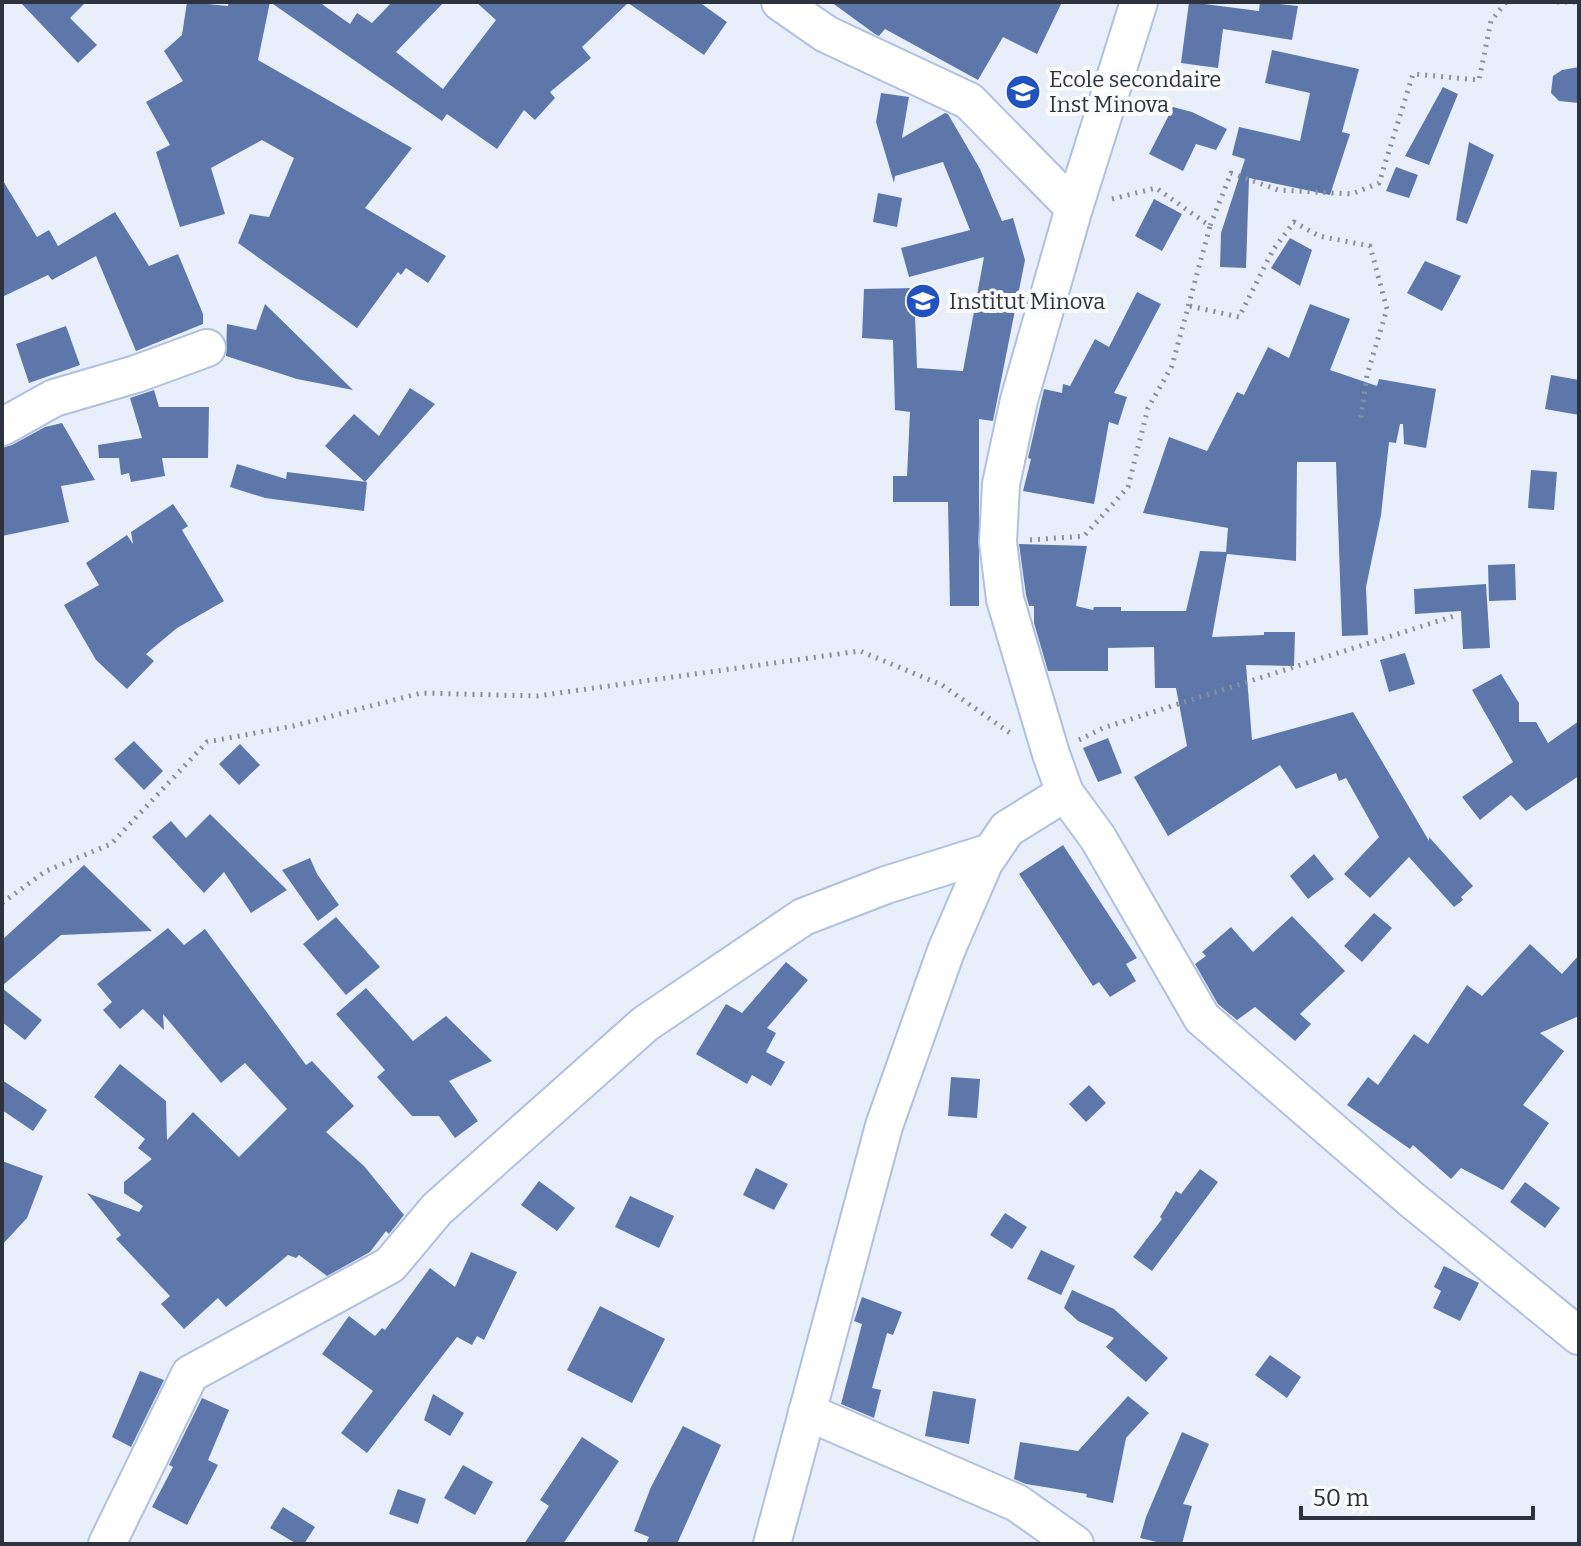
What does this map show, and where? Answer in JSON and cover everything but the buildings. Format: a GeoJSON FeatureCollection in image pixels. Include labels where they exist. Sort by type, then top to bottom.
{"type":"FeatureCollection","features":[{"type":"Feature","properties":{"kind":"street"},"geometry":{"type":"LineString","coordinates":[[780,2],[826,34],[969,101],[1074,208]]}},
{"type":"Feature","properties":{"kind":"street"},"geometry":{"type":"LineString","coordinates":[[1139,2],[1074,208],[1019,400],[1001,484],[998,542],[1005,599],[1051,754],[1065,793],[1098,838],[1202,1018],[1411,1199],[1579,1336]]}},
{"type":"Feature","properties":{"kind":"street"},"geometry":{"type":"LineString","coordinates":[[2,427],[54,398],[136,374],[207,348]]}},
{"type":"Feature","properties":{"kind":"street"},"geometry":{"type":"LineString","coordinates":[[772,1544],[884,1126],[946,951],[984,863],[1007,829],[1065,793]]}},
{"type":"Feature","properties":{"kind":"street"},"geometry":{"type":"LineString","coordinates":[[107,1544],[190,1374],[390,1265],[437,1209],[645,1024],[803,917],[886,885],[991,852]]}},
{"type":"Feature","properties":{"kind":"street"},"geometry":{"type":"LineString","coordinates":[[807,1412],[1017,1503],[1075,1544]]}},
{"type":"Feature","properties":{"kind":"path"},"geometry":{"type":"LineString","coordinates":[[998,542],[1084,536],[1128,487],[1148,408],[1172,366],[1210,226],[1231,173],[1278,190],[1352,194],[1379,183],[1413,74],[1479,80],[1491,21],[1506,2]]}},
{"type":"Feature","properties":{"kind":"path"},"geometry":{"type":"LineString","coordinates":[[1557,2],[1576,2]]}},
{"type":"Feature","properties":{"kind":"path"},"geometry":{"type":"LineString","coordinates":[[1074,208],[1156,188],[1210,226]]}},
{"type":"Feature","properties":{"kind":"path"},"geometry":{"type":"LineString","coordinates":[[1190,306],[1239,317],[1273,250],[1294,222],[1319,236],[1370,246],[1387,309],[1367,375],[1360,423]]}},
{"type":"Feature","properties":{"kind":"path"},"geometry":{"type":"LineString","coordinates":[[2,903],[46,871],[111,844],[207,742],[293,726],[421,693],[537,696],[860,651],[942,685],[1006,731],[1051,754],[1103,728],[1454,616]]}},
{"type":"Feature","properties":{"kind":"place","name":"Ecole secondaire Inst Minova"},"geometry":{"type":"Point","coordinates":[1023,92]}},
{"type":"Feature","properties":{"kind":"place","name":"Institut Minova"},"geometry":{"type":"Point","coordinates":[923,301]}}]}
